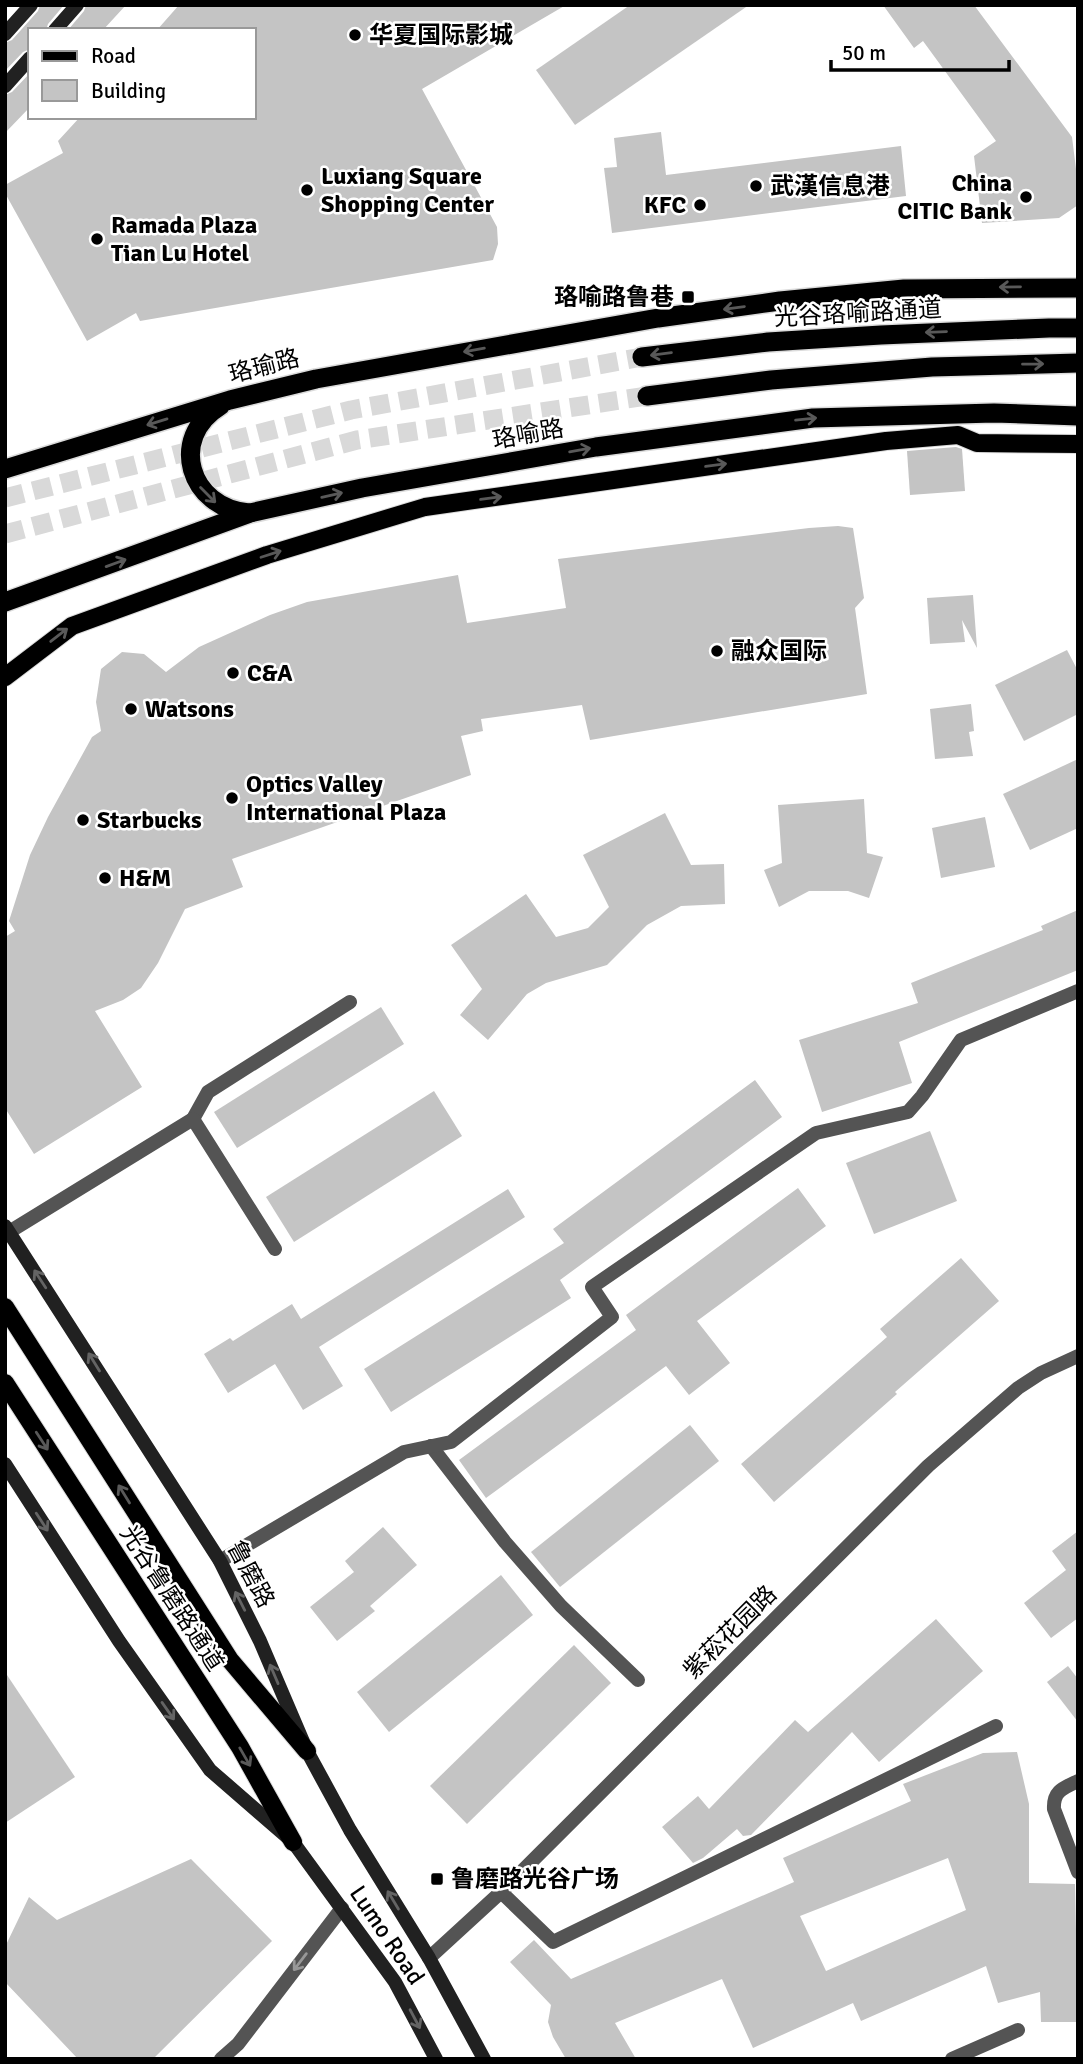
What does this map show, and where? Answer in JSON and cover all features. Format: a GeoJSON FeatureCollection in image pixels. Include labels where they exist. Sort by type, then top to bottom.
{"type":"FeatureCollection","features":[{"type":"Feature","properties":{"kind":"highway","name":"珞瑜路"},"geometry":{"type":"LineString","coordinates":[[5,469],[230,400],[316,379],[658,318],[780,301],[890,290],[1078,288]]}},
{"type":"Feature","properties":{"kind":"highway","name":"光谷珞喻路通道"},"geometry":{"type":"LineString","coordinates":[[642,357],[793,340],[1078,328]]}},
{"type":"Feature","properties":{"kind":"highway"},"geometry":{"type":"LineString","coordinates":[[648,396],[771,380],[932,367],[1078,363]]}},
{"type":"Feature","properties":{"kind":"highway"},"geometry":{"type":"LineString","coordinates":[[230,400],[203,420],[191,446],[191,461],[194,475],[210,499],[229,510],[250,513]]}},
{"type":"Feature","properties":{"kind":"highway","name":"珞喻路"},"geometry":{"type":"LineString","coordinates":[[5,602],[250,513],[362,488],[596,447],[813,418],[993,413],[1078,416]]}},
{"type":"Feature","properties":{"kind":"main road"},"geometry":{"type":"LineString","coordinates":[[5,34],[31,5]]}},
{"type":"Feature","properties":{"kind":"main road"},"geometry":{"type":"LineString","coordinates":[[57,28],[77,5]]}},
{"type":"Feature","properties":{"kind":"main road"},"geometry":{"type":"LineString","coordinates":[[5,86],[28,60]]}},
{"type":"Feature","properties":{"kind":"main road"},"geometry":{"type":"LineString","coordinates":[[5,677],[72,626],[267,555],[425,507],[886,440],[958,435],[977,443],[1078,444]]}},
{"type":"Feature","properties":{"kind":"main road","name":"鲁磨路"},"geometry":{"type":"LineString","coordinates":[[7,1229],[220,1561],[260,1641],[307,1751],[350,1830],[429,1958]]}},
{"type":"Feature","properties":{"kind":"main road","name":"光谷鲁磨路通道"},"geometry":{"type":"LineString","coordinates":[[5,1307],[230,1660],[307,1751]]}},
{"type":"Feature","properties":{"kind":"main road","name":"光谷鲁磨路通道"},"geometry":{"type":"LineString","coordinates":[[5,1384],[240,1747],[293,1842]]}},
{"type":"Feature","properties":{"kind":"main road"},"geometry":{"type":"LineString","coordinates":[[5,1464],[119,1641],[210,1770],[293,1842]]}},
{"type":"Feature","properties":{"kind":"main road","name":"Lumo Road"},"geometry":{"type":"LineString","coordinates":[[293,1842],[395,1982],[436,2059]]}},
{"type":"Feature","properties":{"kind":"main road","name":"Lumo Road"},"geometry":{"type":"LineString","coordinates":[[429,1958],[484,2059]]}},
{"type":"Feature","properties":{"kind":"street"},"geometry":{"type":"LineString","coordinates":[[220,1561],[404,1451],[451,1441],[612,1317],[592,1287],[816,1133],[908,1112],[961,1040],[1078,991]]}},
{"type":"Feature","properties":{"kind":"street"},"geometry":{"type":"LineString","coordinates":[[7,1229],[193,1119],[208,1092],[350,1002]]}},
{"type":"Feature","properties":{"kind":"street"},"geometry":{"type":"LineString","coordinates":[[193,1119],[275,1249]]}},
{"type":"Feature","properties":{"kind":"street","name":"紫菘花园路"},"geometry":{"type":"LineString","coordinates":[[429,1958],[501,1892],[928,1466],[1018,1388],[1041,1373],[1078,1356]]}},
{"type":"Feature","properties":{"kind":"street"},"geometry":{"type":"LineString","coordinates":[[431,1446],[505,1542],[561,1606],[638,1680]]}},
{"type":"Feature","properties":{"kind":"street"},"geometry":{"type":"LineString","coordinates":[[501,1892],[553,1942],[996,1726]]}},
{"type":"Feature","properties":{"kind":"street"},"geometry":{"type":"LineString","coordinates":[[1078,1781],[1059,1790],[1054,1799],[1054,1809],[1078,1872]]}},
{"type":"Feature","properties":{"kind":"street"},"geometry":{"type":"LineString","coordinates":[[221,2059],[238,2044],[342,1908]]}},
{"type":"Feature","properties":{"kind":"street"},"geometry":{"type":"LineString","coordinates":[[952,2059],[1018,2030]]}},
{"type":"Feature","properties":{"kind":"building"},"geometry":{"type":"Polygon","coordinates":[[[40,5],[64,5],[47,28],[28,28],[28,50],[5,71],[5,43],[12,40],[38,11],[40,5]]]}},
{"type":"Feature","properties":{"kind":"building"},"geometry":{"type":"Polygon","coordinates":[[[86,5],[126,5],[105,28],[70,28],[86,5]]]}},
{"type":"Feature","properties":{"kind":"building","name":"Luxiang Square Shopping Center"},"geometry":{"type":"Polygon","coordinates":[[[179,5],[566,5],[422,89],[497,227],[498,244],[493,260],[140,321],[136,313],[87,341],[5,193],[5,185],[63,153],[58,141],[78,119],[256,119],[256,28],[159,28],[179,5]]]}},
{"type":"Feature","properties":{"kind":"building"},"geometry":{"type":"Polygon","coordinates":[[[630,5],[749,5],[575,125],[536,70],[630,5]]]}},
{"type":"Feature","properties":{"kind":"building"},"geometry":{"type":"Polygon","coordinates":[[[883,5],[974,5],[1072,137],[1078,205],[1059,218],[982,223],[974,156],[996,141],[923,41],[914,48],[883,5]]]}},
{"type":"Feature","properties":{"kind":"building"},"geometry":{"type":"Polygon","coordinates":[[[28,75],[28,109],[5,133],[5,95],[12,92],[28,75]]]}},
{"type":"Feature","properties":{"kind":"building","name":"武漢信息港"},"geometry":{"type":"Polygon","coordinates":[[[661,132],[666,175],[901,146],[906,196],[612,233],[604,168],[617,167],[614,138],[661,132]]]}},
{"type":"Feature","properties":{"kind":"building"},"geometry":{"type":"Polygon","coordinates":[[[956,447],[962,449],[965,491],[910,495],[907,451],[956,447]]]}},
{"type":"Feature","properties":{"kind":"building"},"geometry":{"type":"Polygon","coordinates":[[[838,526],[853,528],[864,598],[855,608],[867,694],[590,740],[582,705],[481,719],[483,731],[461,736],[471,775],[232,859],[243,887],[185,909],[158,963],[141,988],[123,1000],[95,1011],[142,1087],[34,1154],[5,1108],[5,937],[15,931],[9,921],[30,855],[92,737],[101,731],[96,702],[101,669],[122,652],[144,654],[166,672],[199,647],[270,615],[307,602],[458,575],[467,623],[566,608],[558,559],[838,526]]]}},
{"type":"Feature","properties":{"kind":"building"},"geometry":{"type":"Polygon","coordinates":[[[973,595],[977,648],[962,620],[965,642],[930,644],[927,598],[973,595]]]}},
{"type":"Feature","properties":{"kind":"building"},"geometry":{"type":"Polygon","coordinates":[[[1067,650],[1078,671],[1078,714],[1024,741],[995,685],[1067,650]]]}},
{"type":"Feature","properties":{"kind":"building"},"geometry":{"type":"Polygon","coordinates":[[[971,704],[974,731],[969,732],[973,756],[935,759],[930,709],[971,704]]]}},
{"type":"Feature","properties":{"kind":"building"},"geometry":{"type":"Polygon","coordinates":[[[1078,759],[1078,828],[1030,850],[1003,794],[1078,759]]]}},
{"type":"Feature","properties":{"kind":"building"},"geometry":{"type":"Polygon","coordinates":[[[864,799],[867,853],[883,857],[869,898],[848,891],[809,891],[779,907],[764,870],[782,863],[778,805],[864,799]]]}},
{"type":"Feature","properties":{"kind":"building"},"geometry":{"type":"Polygon","coordinates":[[[665,813],[691,865],[724,864],[725,904],[681,906],[647,925],[607,965],[546,983],[527,994],[488,1040],[460,1015],[482,989],[451,945],[526,894],[556,937],[588,928],[609,907],[583,855],[665,813]]]}},
{"type":"Feature","properties":{"kind":"building"},"geometry":{"type":"Polygon","coordinates":[[[985,817],[995,867],[941,878],[932,828],[985,817]]]}},
{"type":"Feature","properties":{"kind":"building"},"geometry":{"type":"Polygon","coordinates":[[[1078,910],[1078,970],[899,1042],[912,1083],[822,1112],[799,1040],[918,1003],[911,983],[1043,930],[1041,926],[1078,910]]]}},
{"type":"Feature","properties":{"kind":"building"},"geometry":{"type":"Polygon","coordinates":[[[381,1007],[404,1044],[237,1148],[214,1112],[381,1007]]]}},
{"type":"Feature","properties":{"kind":"building"},"geometry":{"type":"Polygon","coordinates":[[[755,1080],[782,1117],[560,1280],[571,1298],[391,1412],[364,1369],[564,1243],[553,1229],[755,1080]]]}},
{"type":"Feature","properties":{"kind":"building"},"geometry":{"type":"Polygon","coordinates":[[[434,1091],[462,1136],[294,1242],[266,1197],[434,1091]]]}},
{"type":"Feature","properties":{"kind":"building"},"geometry":{"type":"Polygon","coordinates":[[[930,1131],[957,1201],[874,1234],[846,1163],[930,1131]]]}},
{"type":"Feature","properties":{"kind":"building"},"geometry":{"type":"Polygon","coordinates":[[[798,1188],[826,1226],[697,1321],[730,1363],[689,1395],[666,1366],[486,1498],[459,1460],[636,1330],[626,1315],[798,1188]]]}},
{"type":"Feature","properties":{"kind":"building"},"geometry":{"type":"Polygon","coordinates":[[[508,1189],[525,1217],[319,1347],[343,1386],[303,1410],[275,1364],[228,1393],[204,1354],[230,1338],[233,1341],[292,1304],[301,1319],[508,1189]]]}},
{"type":"Feature","properties":{"kind":"building"},"geometry":{"type":"Polygon","coordinates":[[[961,1258],[999,1301],[774,1502],[741,1464],[887,1337],[880,1329],[961,1258]]]}},
{"type":"Feature","properties":{"kind":"building"},"geometry":{"type":"Polygon","coordinates":[[[690,1425],[719,1461],[560,1587],[531,1552],[690,1425]]]}},
{"type":"Feature","properties":{"kind":"building"},"geometry":{"type":"Polygon","coordinates":[[[383,1527],[417,1565],[370,1606],[375,1611],[337,1641],[310,1607],[354,1572],[345,1561],[383,1527]]]}},
{"type":"Feature","properties":{"kind":"building"},"geometry":{"type":"Polygon","coordinates":[[[1078,1531],[1078,1618],[1051,1638],[1024,1603],[1066,1570],[1052,1551],[1078,1531]]]}},
{"type":"Feature","properties":{"kind":"building"},"geometry":{"type":"Polygon","coordinates":[[[501,1575],[533,1615],[389,1732],[357,1692],[501,1575]]]}},
{"type":"Feature","properties":{"kind":"building"},"geometry":{"type":"Polygon","coordinates":[[[936,1619],[983,1671],[879,1762],[852,1732],[751,1835],[743,1836],[737,1829],[703,1858],[693,1863],[662,1827],[698,1796],[709,1809],[795,1720],[808,1732],[936,1619]]]}},
{"type":"Feature","properties":{"kind":"building"},"geometry":{"type":"Polygon","coordinates":[[[574,1645],[611,1683],[467,1824],[430,1786],[574,1645]]]}},
{"type":"Feature","properties":{"kind":"building"},"geometry":{"type":"Polygon","coordinates":[[[1068,1666],[1078,1679],[1078,1722],[1047,1682],[1068,1666]]]}},
{"type":"Feature","properties":{"kind":"building"},"geometry":{"type":"Polygon","coordinates":[[[5,1672],[75,1777],[5,1823],[5,1672]]]}},
{"type":"Feature","properties":{"kind":"building"},"geometry":{"type":"Polygon","coordinates":[[[1017,1752],[1029,1804],[1029,1883],[1075,1884],[1078,2022],[1041,2022],[1040,1992],[998,2003],[986,1966],[861,2021],[853,2003],[753,2048],[722,1979],[615,2023],[636,2059],[566,2059],[548,2022],[551,2005],[510,1962],[534,1940],[571,1979],[794,1882],[783,1858],[911,1801],[903,1784],[983,1753],[1017,1752]],[[948,1858],[800,1916],[826,1971],[966,1910],[948,1858]]]}},
{"type":"Feature","properties":{"kind":"building"},"geometry":{"type":"Polygon","coordinates":[[[191,1859],[272,1941],[153,2059],[78,2059],[5,1982],[5,1947],[29,1897],[57,1920],[191,1859]]]}},
{"type":"Feature","properties":{"kind":"tunnel"},"geometry":{"type":"LineString","coordinates":[[5,498],[351,410],[642,357]]}},
{"type":"Feature","properties":{"kind":"tunnel"},"geometry":{"type":"LineString","coordinates":[[5,534],[357,440],[647,396]]}},
{"type":"Feature","properties":{"kind":"place","name":"华夏国际影城"},"geometry":{"type":"Point","coordinates":[355,35]}},
{"type":"Feature","properties":{"kind":"place","name":"武漢信息港"},"geometry":{"type":"Point","coordinates":[756,186]}},
{"type":"Feature","properties":{"kind":"place","name":"Luxiang Square Shopping Center"},"geometry":{"type":"Point","coordinates":[307,190]}},
{"type":"Feature","properties":{"kind":"place","name":"China CITIC Bank"},"geometry":{"type":"Point","coordinates":[1026,197]}},
{"type":"Feature","properties":{"kind":"place","name":"KFC"},"geometry":{"type":"Point","coordinates":[700,205]}},
{"type":"Feature","properties":{"kind":"place","name":"Ramada Plaza Tian Lu Hotel"},"geometry":{"type":"Point","coordinates":[97,239]}},
{"type":"Feature","properties":{"kind":"place","name":"珞喻路鲁巷"},"geometry":{"type":"Point","coordinates":[688,297]}},
{"type":"Feature","properties":{"kind":"place","name":"融众国际"},"geometry":{"type":"Point","coordinates":[717,651]}},
{"type":"Feature","properties":{"kind":"place","name":"C&A"},"geometry":{"type":"Point","coordinates":[233,673]}},
{"type":"Feature","properties":{"kind":"place","name":"Watsons"},"geometry":{"type":"Point","coordinates":[131,709]}},
{"type":"Feature","properties":{"kind":"place","name":"Optics Valley International Plaza"},"geometry":{"type":"Point","coordinates":[232,798]}},
{"type":"Feature","properties":{"kind":"place","name":"Starbucks"},"geometry":{"type":"Point","coordinates":[83,820]}},
{"type":"Feature","properties":{"kind":"place","name":"H&M"},"geometry":{"type":"Point","coordinates":[105,878]}},
{"type":"Feature","properties":{"kind":"place","name":"鲁磨路光谷广场"},"geometry":{"type":"Point","coordinates":[437,1879]}}]}
